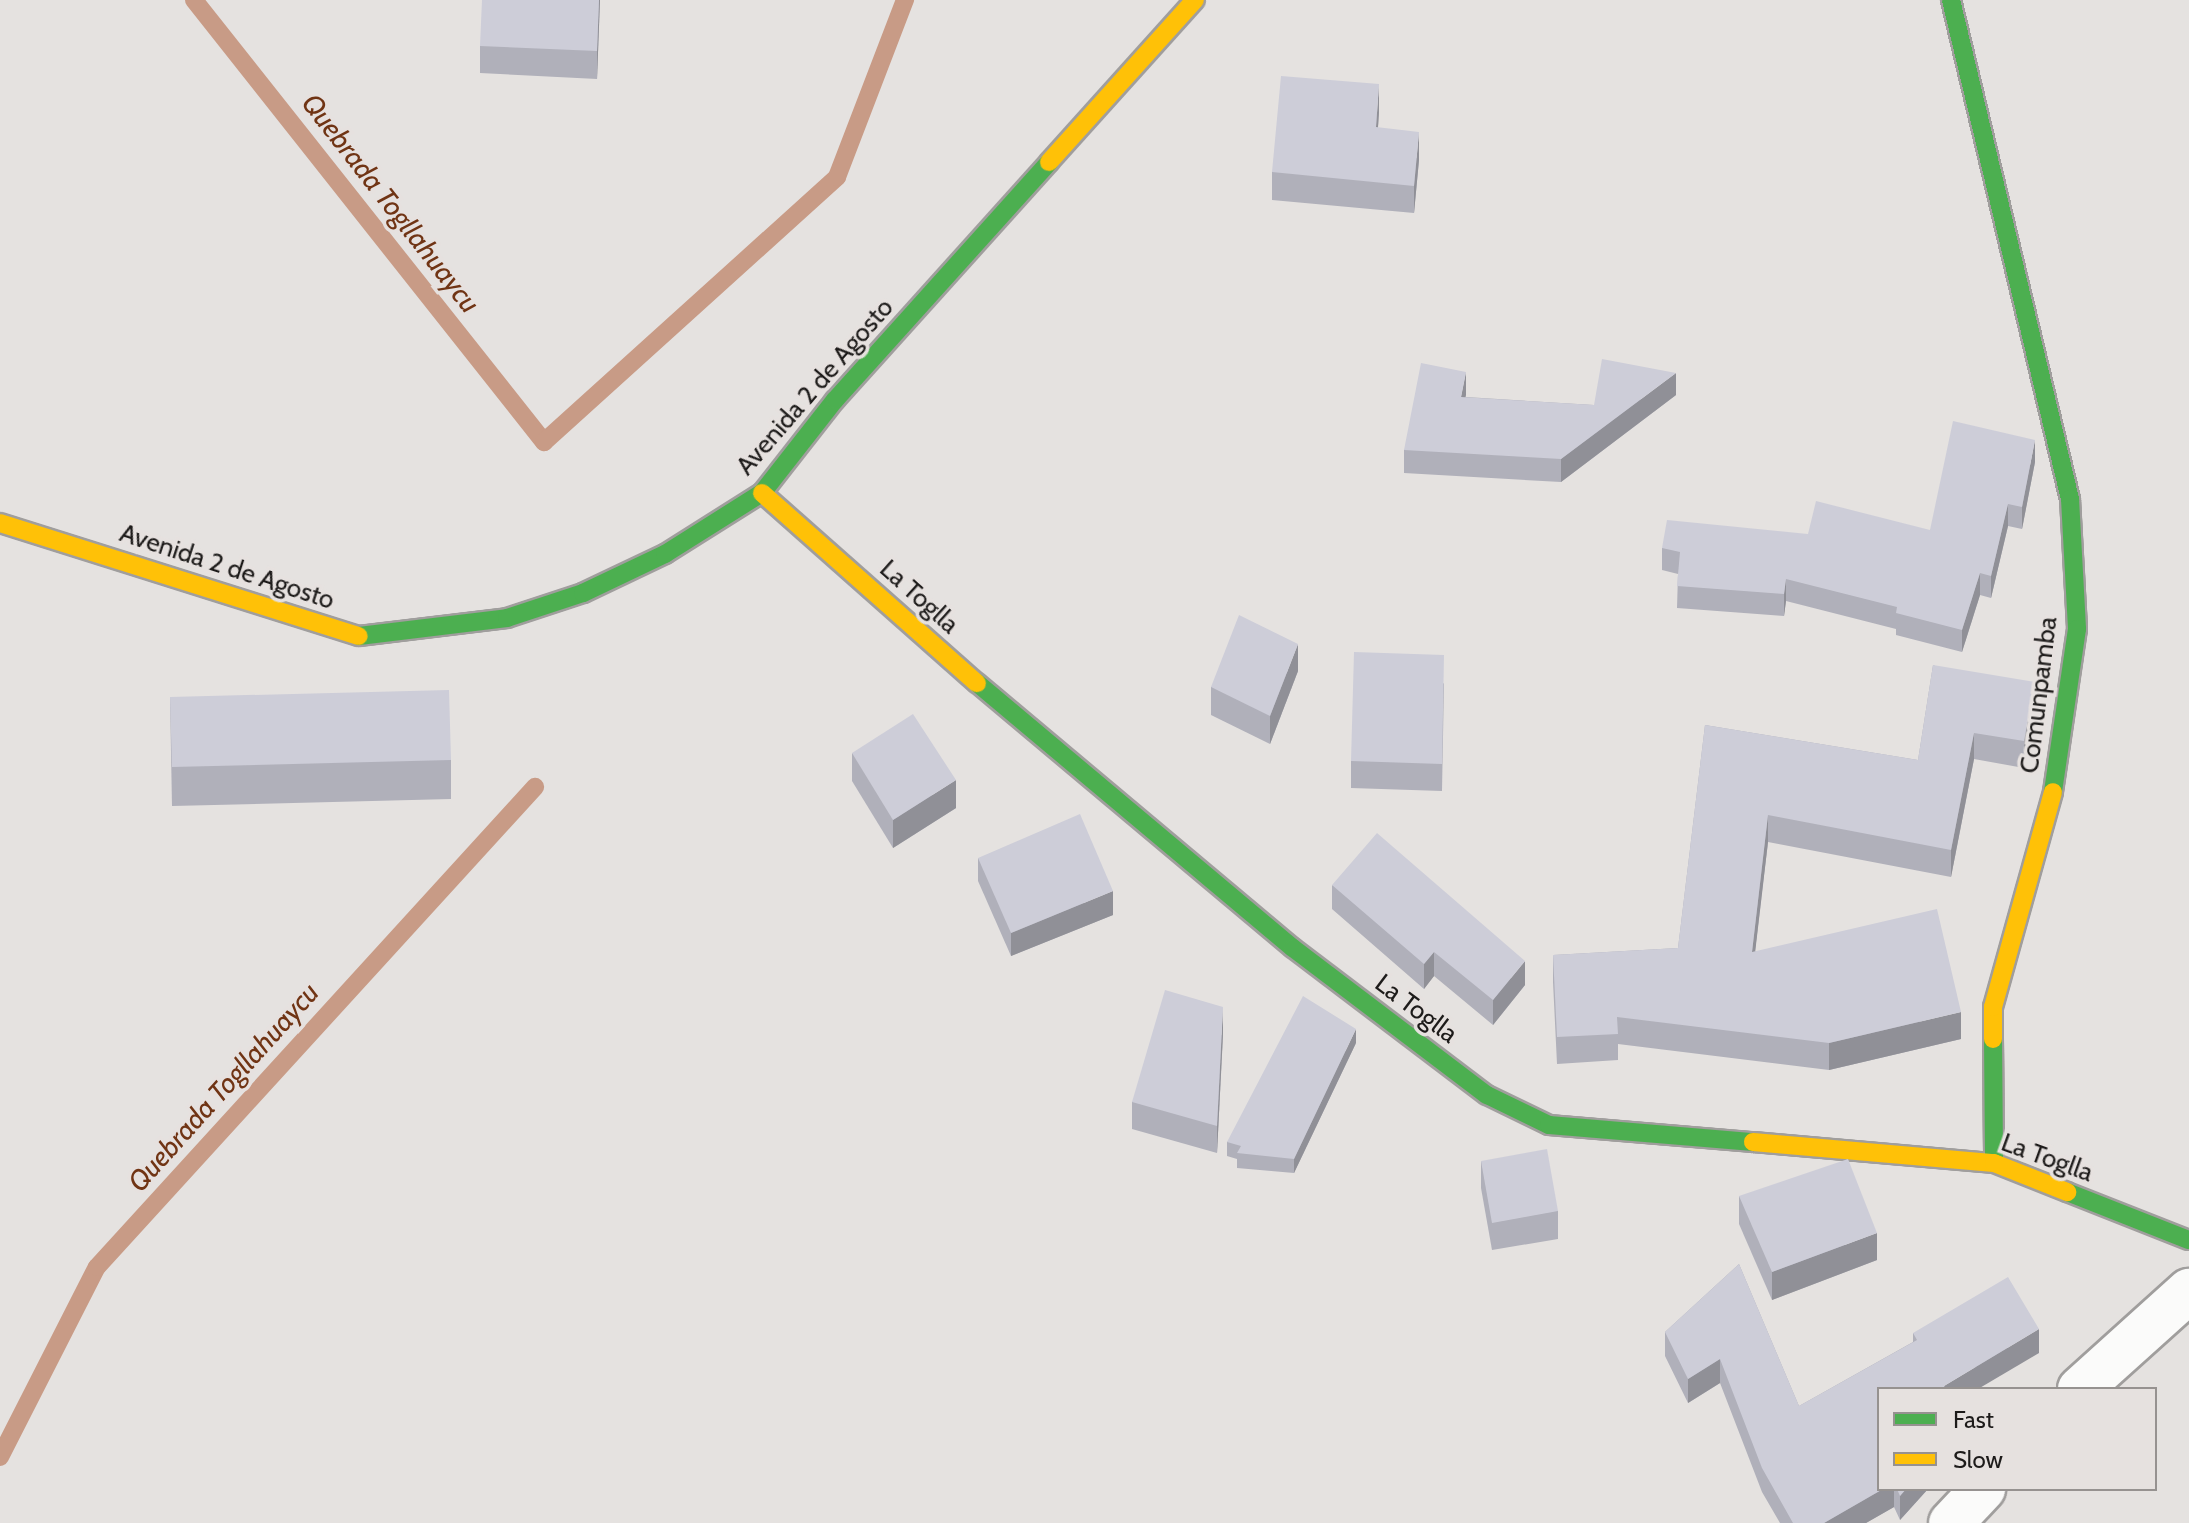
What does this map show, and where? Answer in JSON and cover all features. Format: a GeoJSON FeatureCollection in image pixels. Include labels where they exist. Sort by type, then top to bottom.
{"type":"FeatureCollection","features":[{"type":"Feature","properties":{"kind":"street","name":"Avenida 2 de Agosto"},"geometry":{"type":"LineString","coordinates":[[0,523],[356,636],[507,618],[583,593],[665,554],[762,493],[835,400],[1195,0]]}},
{"type":"Feature","properties":{"kind":"street","name":"Comunpamba"},"geometry":{"type":"LineString","coordinates":[[1951,0],[2070,499],[2077,629],[2060,766],[1993,1007],[1994,1163]]}},
{"type":"Feature","properties":{"kind":"street","name":"La Toglla"},"geometry":{"type":"LineString","coordinates":[[762,493],[943,655],[1293,948],[1487,1095],[1549,1125],[1994,1163],[2189,1240]]}},
{"type":"Feature","properties":{"kind":"street"},"geometry":{"type":"LineString","coordinates":[[2082,1387],[2189,1291]]}},
{"type":"Feature","properties":{"kind":"street"},"geometry":{"type":"LineString","coordinates":[[1951,1523],[1981,1491]]}},
{"type":"Feature","properties":{"kind":"building"},"geometry":{"type":"Polygon","coordinates":[[[482,0],[599,0],[597,51],[480,46],[482,0]]]}},
{"type":"Feature","properties":{"kind":"building"},"geometry":{"type":"Polygon","coordinates":[[[1281,76],[1379,84],[1376,127],[1419,132],[1414,186],[1272,172],[1281,76]]]}},
{"type":"Feature","properties":{"kind":"building"},"geometry":{"type":"Polygon","coordinates":[[[1602,359],[1676,373],[1561,459],[1404,450],[1421,363],[1466,372],[1461,397],[1594,405],[1602,359]]]}},
{"type":"Feature","properties":{"kind":"building"},"geometry":{"type":"Polygon","coordinates":[[[1953,421],[2035,440],[2022,507],[2008,504],[1991,576],[1980,573],[1962,630],[1896,613],[1897,607],[1786,579],[1784,594],[1677,586],[1680,552],[1662,548],[1667,520],[1808,534],[1816,501],[1930,530],[1953,421]]]}},
{"type":"Feature","properties":{"kind":"building"},"geometry":{"type":"Polygon","coordinates":[[[1239,615],[1298,644],[1270,716],[1211,687],[1239,615]]]}},
{"type":"Feature","properties":{"kind":"building"},"geometry":{"type":"Polygon","coordinates":[[[1354,652],[1444,655],[1442,764],[1351,761],[1354,652]]]}},
{"type":"Feature","properties":{"kind":"building"},"geometry":{"type":"Polygon","coordinates":[[[1933,665],[2035,682],[2024,741],[1974,733],[1951,850],[1768,815],[1752,952],[1937,909],[1961,1012],[1829,1043],[1617,1017],[1618,1034],[1557,1037],[1553,955],[1678,948],[1705,725],[1918,760],[1933,665]]]}},
{"type":"Feature","properties":{"kind":"building"},"geometry":{"type":"Polygon","coordinates":[[[449,690],[451,760],[172,767],[170,697],[449,690]]]}},
{"type":"Feature","properties":{"kind":"building"},"geometry":{"type":"Polygon","coordinates":[[[913,714],[956,780],[893,820],[852,753],[913,714]]]}},
{"type":"Feature","properties":{"kind":"building"},"geometry":{"type":"Polygon","coordinates":[[[1080,814],[1113,891],[1011,933],[978,858],[1080,814]]]}},
{"type":"Feature","properties":{"kind":"building"},"geometry":{"type":"Polygon","coordinates":[[[1377,833],[1525,961],[1493,1000],[1434,952],[1424,964],[1332,885],[1377,833]]]}},
{"type":"Feature","properties":{"kind":"building"},"geometry":{"type":"Polygon","coordinates":[[[1165,990],[1223,1007],[1217,1126],[1132,1102],[1165,990]]]}},
{"type":"Feature","properties":{"kind":"building"},"geometry":{"type":"Polygon","coordinates":[[[1303,996],[1356,1029],[1294,1159],[1237,1153],[1241,1146],[1227,1142],[1303,996]]]}},
{"type":"Feature","properties":{"kind":"building"},"geometry":{"type":"Polygon","coordinates":[[[1547,1149],[1558,1211],[1492,1223],[1481,1161],[1547,1149]]]}},
{"type":"Feature","properties":{"kind":"building"},"geometry":{"type":"Polygon","coordinates":[[[1848,1159],[1877,1233],[1772,1272],[1739,1196],[1848,1159]]]}},
{"type":"Feature","properties":{"kind":"building"},"geometry":{"type":"Polygon","coordinates":[[[1739,1264],[1799,1406],[1917,1340],[1913,1333],[2008,1277],[2039,1329],[1945,1387],[1877,1387],[1877,1491],[1880,1491],[1824,1523],[1793,1523],[1762,1468],[1720,1359],[1688,1379],[1665,1332],[1739,1264]]]}},
{"type":"Feature","properties":{"kind":"waterway"},"geometry":{"type":"LineString","coordinates":[[194,0],[544,442],[837,177],[905,0]]}},
{"type":"Feature","properties":{"kind":"waterway","name":"Quebrada Togllahuaycu"},"geometry":{"type":"LineString","coordinates":[[0,1457],[97,1267],[535,787]]}},
{"type":"Feature","properties":{"kind":"traffic: fast"},"geometry":{"type":"LineString","coordinates":[[1951,0],[2070,499],[2077,629],[2053,792]]}},
{"type":"Feature","properties":{"kind":"traffic: fast"},"geometry":{"type":"LineString","coordinates":[[359,636],[507,618],[583,593],[665,554],[762,493],[835,400],[1049,162]]}},
{"type":"Feature","properties":{"kind":"traffic: fast"},"geometry":{"type":"LineString","coordinates":[[977,683],[1293,948],[1487,1095],[1549,1125],[1753,1142]]}},
{"type":"Feature","properties":{"kind":"traffic: fast"},"geometry":{"type":"LineString","coordinates":[[1993,1039],[1994,1163]]}},
{"type":"Feature","properties":{"kind":"traffic: fast"},"geometry":{"type":"LineString","coordinates":[[2067,1192],[2189,1240]]}},
{"type":"Feature","properties":{"kind":"traffic: slow"},"geometry":{"type":"LineString","coordinates":[[1049,162],[1195,0]]}},
{"type":"Feature","properties":{"kind":"traffic: slow"},"geometry":{"type":"LineString","coordinates":[[762,493],[977,683]]}},
{"type":"Feature","properties":{"kind":"traffic: slow"},"geometry":{"type":"LineString","coordinates":[[0,523],[359,636]]}},
{"type":"Feature","properties":{"kind":"traffic: slow"},"geometry":{"type":"LineString","coordinates":[[1993,1039],[1993,1007],[2053,792]]}},
{"type":"Feature","properties":{"kind":"traffic: slow"},"geometry":{"type":"LineString","coordinates":[[1753,1142],[1994,1163],[2067,1192]]}}]}
